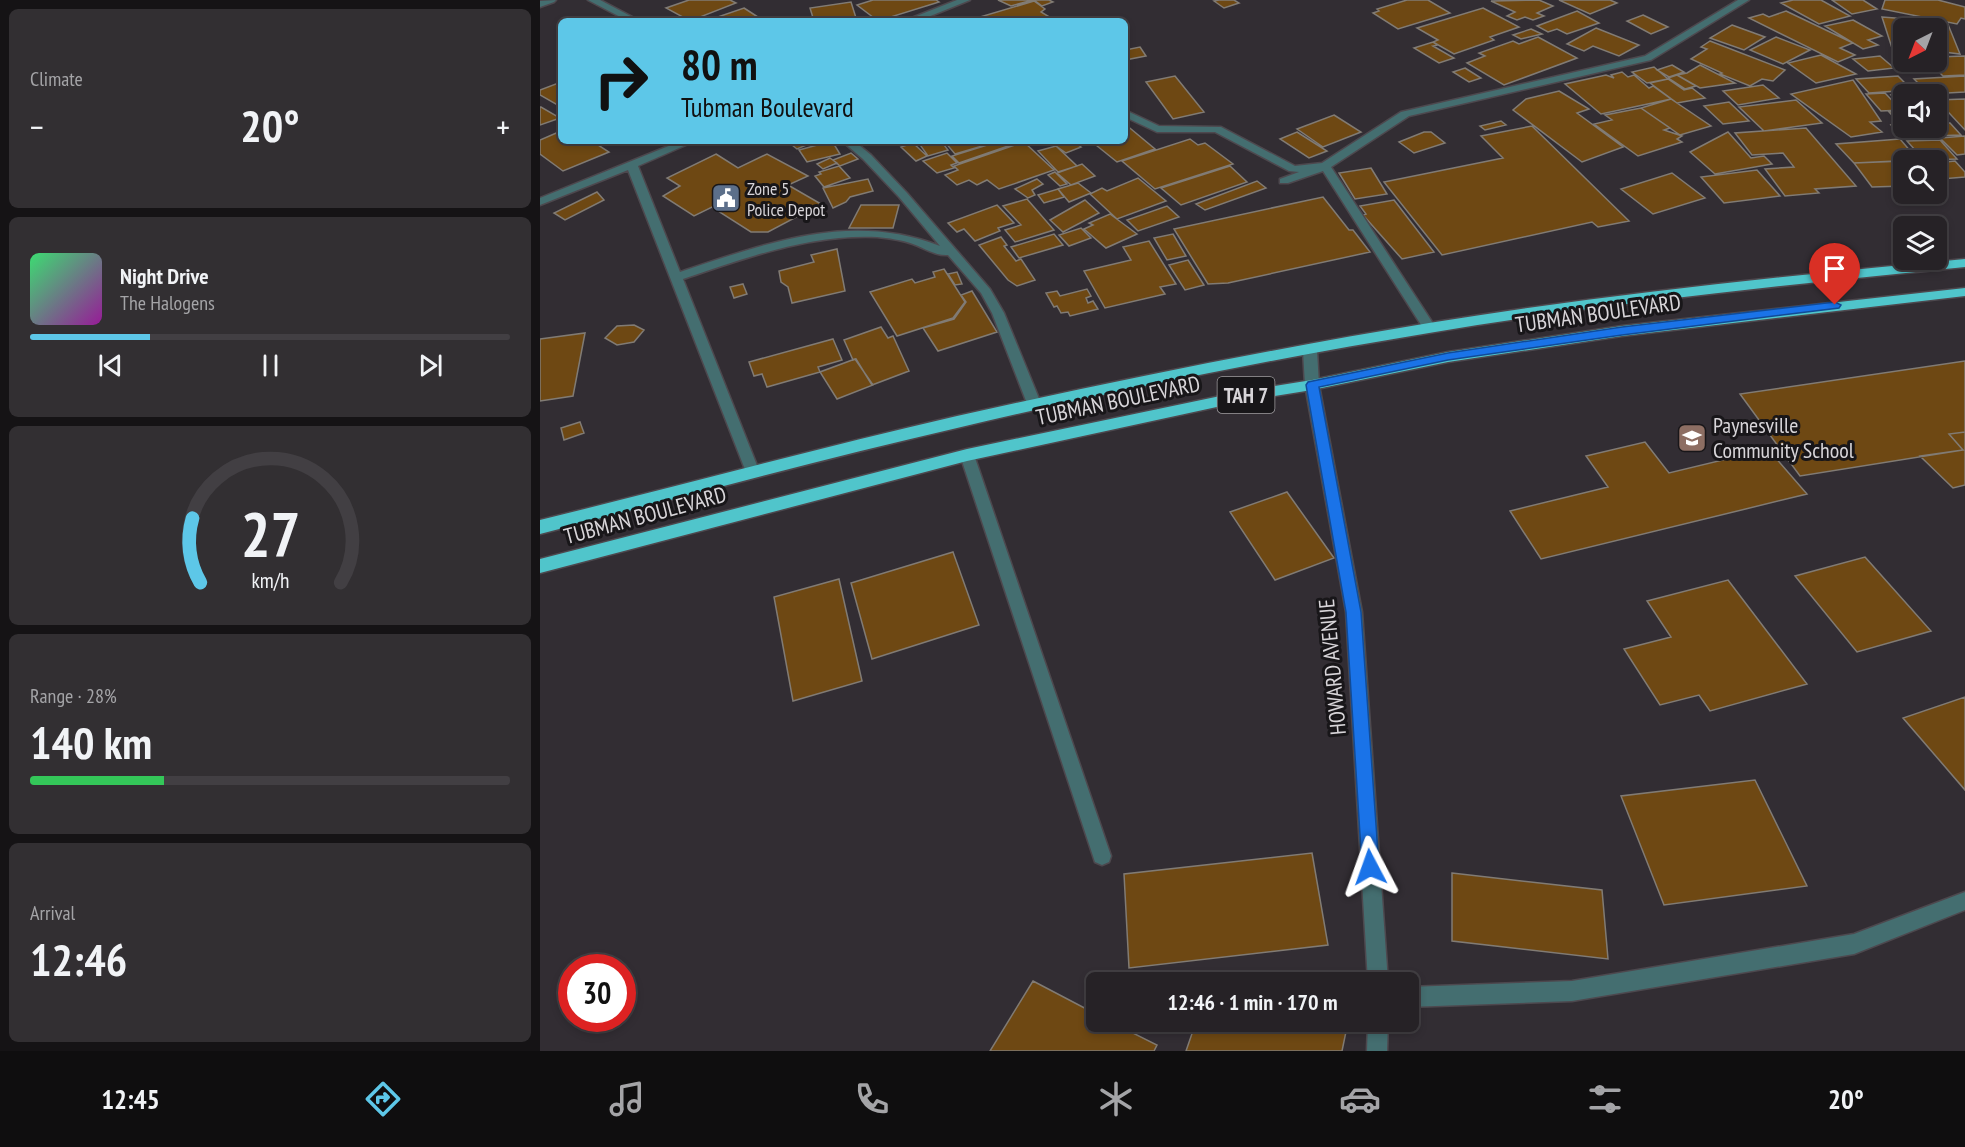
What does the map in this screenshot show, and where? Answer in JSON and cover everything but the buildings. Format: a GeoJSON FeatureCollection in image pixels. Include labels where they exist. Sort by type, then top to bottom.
{"type":"FeatureCollection","features":[{"type":"Feature","properties":{"kind":"highway","name":"TUBMAN BOULEVARD"},"geometry":{"type":"LineString","coordinates":[[540,527],[957,422],[1235,364],[1430,328],[1715,289],[1965,263]]}},
{"type":"Feature","properties":{"kind":"highway","name":"TUBMAN BOULEVARD"},"geometry":{"type":"LineString","coordinates":[[540,566],[967,455],[1249,395],[1312,385],[1448,357],[1622,331],[1965,292]]}},
{"type":"Feature","properties":{"kind":"street"},"geometry":{"type":"LineString","coordinates":[[540,4],[551,0]]}},
{"type":"Feature","properties":{"kind":"street"},"geometry":{"type":"LineString","coordinates":[[593,0],[629,18]]}},
{"type":"Feature","properties":{"kind":"street"},"geometry":{"type":"LineString","coordinates":[[917,18],[965,0]]}},
{"type":"Feature","properties":{"kind":"street"},"geometry":{"type":"LineString","coordinates":[[1284,181],[1326,166],[1406,114],[1648,58],[1744,0]]}},
{"type":"Feature","properties":{"kind":"street"},"geometry":{"type":"LineString","coordinates":[[1128,114],[1157,129],[1217,129],[1293,169],[1326,166]]}},
{"type":"Feature","properties":{"kind":"street"},"geometry":{"type":"LineString","coordinates":[[540,202],[683,144]]}},
{"type":"Feature","properties":{"kind":"street"},"geometry":{"type":"LineString","coordinates":[[851,144],[867,157],[903,195],[986,292],[998,313],[1035,406]]}},
{"type":"Feature","properties":{"kind":"street"},"geometry":{"type":"LineString","coordinates":[[632,165],[753,473]]}},
{"type":"Feature","properties":{"kind":"street"},"geometry":{"type":"LineString","coordinates":[[1326,166],[1430,328]]}},
{"type":"Feature","properties":{"kind":"street"},"geometry":{"type":"LineString","coordinates":[[676,277],[754,252],[831,234],[884,232],[931,244],[952,255]]}},
{"type":"Feature","properties":{"kind":"street","name":"HOWARD AVENUE"},"geometry":{"type":"LineString","coordinates":[[1310,351],[1312,385],[1354,612],[1377,972]]}},
{"type":"Feature","properties":{"kind":"street"},"geometry":{"type":"LineString","coordinates":[[967,455],[1102,856]]}},
{"type":"Feature","properties":{"kind":"street"},"geometry":{"type":"LineString","coordinates":[[1419,997],[1572,991],[1854,944],[1965,901]]}},
{"type":"Feature","properties":{"kind":"street"},"geometry":{"type":"LineString","coordinates":[[1377,1051],[1378,1032]]}},
{"type":"Feature","properties":{"kind":"place","name":"Zone 5 Police Depot"},"geometry":{"type":"Point","coordinates":[726,198]}},
{"type":"Feature","properties":{"kind":"place","name":"Paynesville Community School"},"geometry":{"type":"Point","coordinates":[1692,438]}},
{"type":"Feature","properties":{"kind":"route"},"geometry":{"type":"LineString","coordinates":[[1370,867],[1354,612],[1312,385],[1448,357],[1622,331],[1835,305]]}}]}
